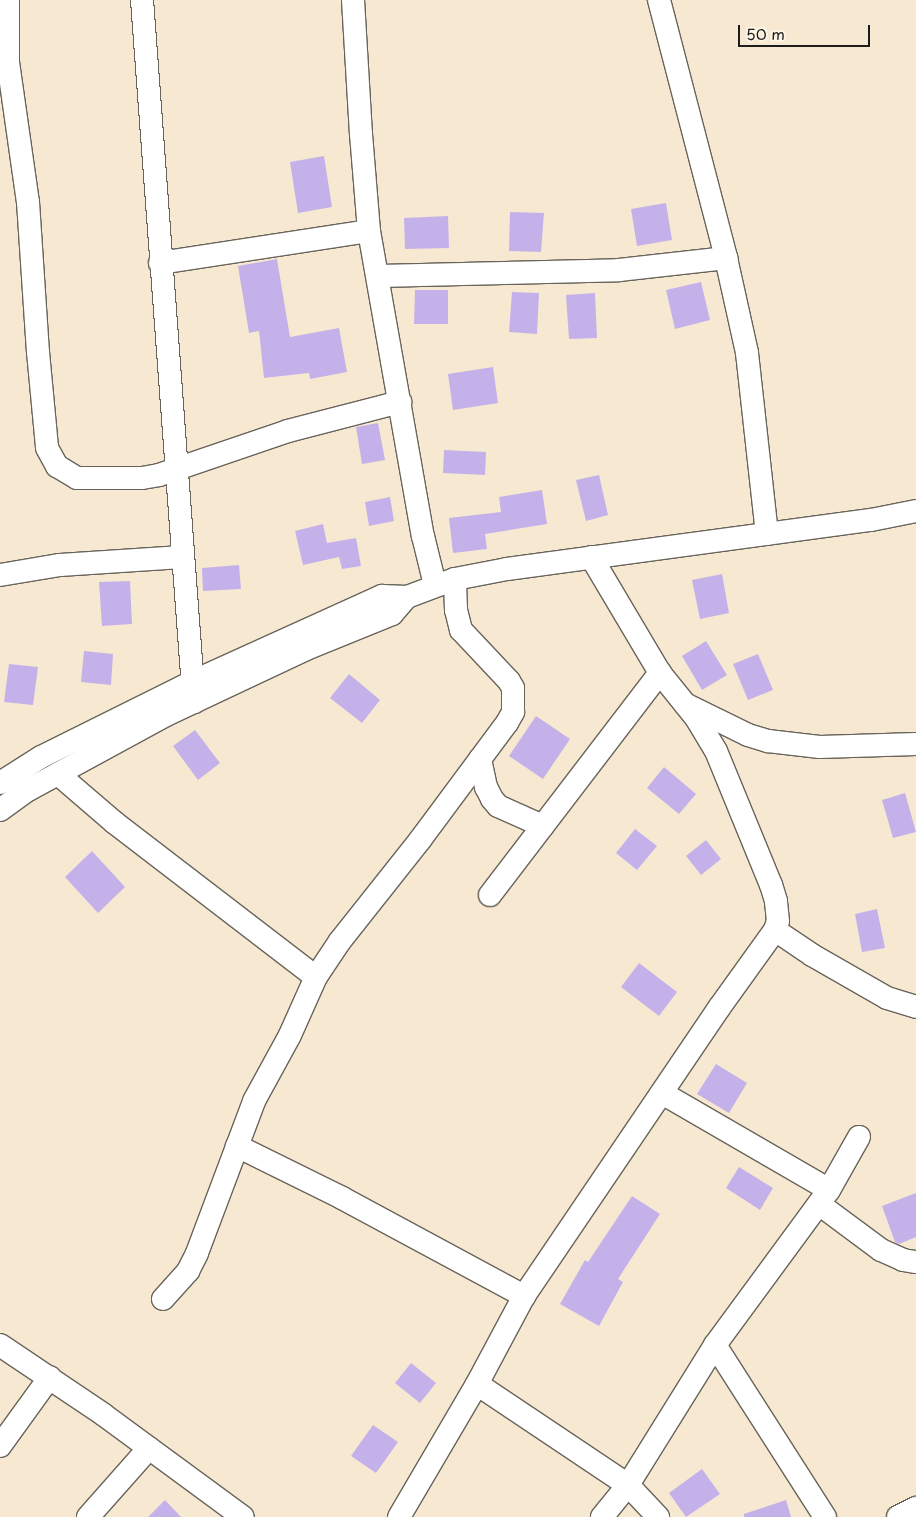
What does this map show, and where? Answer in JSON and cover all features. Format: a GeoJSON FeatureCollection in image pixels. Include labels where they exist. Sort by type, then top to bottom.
{"type":"FeatureCollection","features":[{"type":"Feature","properties":{"kind":"street"},"geometry":{"type":"LineString","coordinates":[[8,0],[8,62],[28,202],[38,352],[47,448],[57,466],[77,478],[135,479],[158,475],[288,432],[400,402]]}},
{"type":"Feature","properties":{"kind":"street"},"geometry":{"type":"LineString","coordinates":[[142,0],[193,692]]}},
{"type":"Feature","properties":{"kind":"street"},"geometry":{"type":"LineString","coordinates":[[659,0],[726,258],[748,362],[767,534]]}},
{"type":"Feature","properties":{"kind":"street"},"geometry":{"type":"LineString","coordinates":[[163,1299],[188,1271],[197,1253],[254,1101],[290,1035],[316,978],[340,941],[507,724],[513,712],[513,688],[461,630],[456,610],[445,582],[423,536],[370,230],[361,134],[353,2]]}},
{"type":"Feature","properties":{"kind":"street"},"geometry":{"type":"LineString","coordinates":[[160,263],[370,230]]}},
{"type":"Feature","properties":{"kind":"street"},"geometry":{"type":"LineString","coordinates":[[379,276],[619,270],[726,258]]}},
{"type":"Feature","properties":{"kind":"street"},"geometry":{"type":"LineString","coordinates":[[0,783],[41,757],[193,692],[382,596],[406,596],[445,582],[591,557],[871,520],[916,511]]}},
{"type":"Feature","properties":{"kind":"street"},"geometry":{"type":"LineString","coordinates":[[0,575],[60,566],[182,557]]}},
{"type":"Feature","properties":{"kind":"street"},"geometry":{"type":"LineString","coordinates":[[398,1517],[477,1384],[524,1296],[719,1008],[775,930],[778,921],[776,901],[752,836],[716,752],[684,704],[660,673],[591,557]]}},
{"type":"Feature","properties":{"kind":"street"},"geometry":{"type":"LineString","coordinates":[[490,894],[660,673]]}},
{"type":"Feature","properties":{"kind":"street"},"geometry":{"type":"LineString","coordinates":[[0,810],[28,790],[58,774],[193,692]]}},
{"type":"Feature","properties":{"kind":"street"},"geometry":{"type":"LineString","coordinates":[[684,704],[748,734],[768,741],[820,747],[916,744]]}},
{"type":"Feature","properties":{"kind":"street"},"geometry":{"type":"LineString","coordinates":[[480,759],[486,787],[498,806],[543,826]]}},
{"type":"Feature","properties":{"kind":"street"},"geometry":{"type":"LineString","coordinates":[[58,774],[115,823],[316,978]]}},
{"type":"Feature","properties":{"kind":"street"},"geometry":{"type":"LineString","coordinates":[[775,930],[812,956],[880,994],[916,1007]]}},
{"type":"Feature","properties":{"kind":"street"},"geometry":{"type":"LineString","coordinates":[[662,1093],[824,1197],[881,1250],[902,1260],[916,1262]]}},
{"type":"Feature","properties":{"kind":"street"},"geometry":{"type":"LineString","coordinates":[[602,1517],[628,1485],[715,1345],[824,1197],[859,1137]]}},
{"type":"Feature","properties":{"kind":"street"},"geometry":{"type":"LineString","coordinates":[[237,1146],[342,1198],[524,1296]]}},
{"type":"Feature","properties":{"kind":"street"},"geometry":{"type":"LineString","coordinates":[[0,1345],[50,1377],[243,1517]]}},
{"type":"Feature","properties":{"kind":"street"},"geometry":{"type":"LineString","coordinates":[[715,1345],[825,1517]]}},
{"type":"Feature","properties":{"kind":"street"},"geometry":{"type":"LineString","coordinates":[[0,1446],[50,1377]]}},
{"type":"Feature","properties":{"kind":"street"},"geometry":{"type":"LineString","coordinates":[[477,1384],[628,1485],[658,1517]]}},
{"type":"Feature","properties":{"kind":"street"},"geometry":{"type":"LineString","coordinates":[[88,1517],[149,1448]]}},
{"type":"Feature","properties":{"kind":"street"},"geometry":{"type":"LineString","coordinates":[[898,1517],[916,1508]]}},
{"type":"Feature","properties":{"kind":"building"},"geometry":{"type":"Polygon","coordinates":[[[324,156],[332,207],[298,213],[290,162],[324,156]]]}},
{"type":"Feature","properties":{"kind":"building"},"geometry":{"type":"Polygon","coordinates":[[[666,203],[672,240],[637,246],[631,209],[666,203]]]}},
{"type":"Feature","properties":{"kind":"building"},"geometry":{"type":"Polygon","coordinates":[[[510,212],[544,213],[541,252],[509,251],[510,212]]]}},
{"type":"Feature","properties":{"kind":"building"},"geometry":{"type":"Polygon","coordinates":[[[448,216],[449,248],[405,249],[404,218],[448,216]]]}},
{"type":"Feature","properties":{"kind":"building"},"geometry":{"type":"Polygon","coordinates":[[[277,259],[290,337],[339,328],[347,372],[310,379],[309,373],[264,378],[259,331],[249,333],[238,266],[277,259]]]}},
{"type":"Feature","properties":{"kind":"building"},"geometry":{"type":"Polygon","coordinates":[[[701,282],[710,320],[675,329],[666,290],[701,282]]]}},
{"type":"Feature","properties":{"kind":"building"},"geometry":{"type":"Polygon","coordinates":[[[415,290],[448,290],[448,324],[414,324],[415,290]]]}},
{"type":"Feature","properties":{"kind":"building"},"geometry":{"type":"Polygon","coordinates":[[[512,292],[539,293],[537,334],[509,332],[512,292]]]}},
{"type":"Feature","properties":{"kind":"building"},"geometry":{"type":"Polygon","coordinates":[[[595,293],[597,338],[569,339],[566,295],[595,293]]]}},
{"type":"Feature","properties":{"kind":"building"},"geometry":{"type":"Polygon","coordinates":[[[493,367],[498,403],[453,410],[448,374],[493,367]]]}},
{"type":"Feature","properties":{"kind":"building"},"geometry":{"type":"Polygon","coordinates":[[[378,423],[385,460],[362,464],[356,427],[378,423]]]}},
{"type":"Feature","properties":{"kind":"building"},"geometry":{"type":"Polygon","coordinates":[[[444,450],[486,452],[485,475],[443,473],[444,450]]]}},
{"type":"Feature","properties":{"kind":"building"},"geometry":{"type":"Polygon","coordinates":[[[599,475],[608,515],[586,521],[576,480],[599,475]]]}},
{"type":"Feature","properties":{"kind":"building"},"geometry":{"type":"Polygon","coordinates":[[[542,490],[547,524],[485,534],[487,549],[453,553],[449,518],[501,512],[499,497],[542,490]]]}},
{"type":"Feature","properties":{"kind":"building"},"geometry":{"type":"Polygon","coordinates":[[[390,497],[394,521],[369,526],[365,502],[390,497]]]}},
{"type":"Feature","properties":{"kind":"building"},"geometry":{"type":"Polygon","coordinates":[[[323,524],[327,543],[356,538],[361,566],[342,569],[339,557],[303,565],[295,531],[323,524]]]}},
{"type":"Feature","properties":{"kind":"building"},"geometry":{"type":"Polygon","coordinates":[[[239,565],[241,589],[203,591],[202,568],[239,565]]]}},
{"type":"Feature","properties":{"kind":"building"},"geometry":{"type":"Polygon","coordinates":[[[722,574],[729,613],[700,619],[692,580],[722,574]]]}},
{"type":"Feature","properties":{"kind":"building"},"geometry":{"type":"Polygon","coordinates":[[[130,581],[132,624],[102,626],[99,582],[130,581]]]}},
{"type":"Feature","properties":{"kind":"building"},"geometry":{"type":"Polygon","coordinates":[[[706,641],[727,675],[702,690],[682,656],[706,641]]]}},
{"type":"Feature","properties":{"kind":"building"},"geometry":{"type":"Polygon","coordinates":[[[84,651],[113,654],[111,685],[81,682],[84,651]]]}},
{"type":"Feature","properties":{"kind":"building"},"geometry":{"type":"Polygon","coordinates":[[[758,654],[773,690],[748,700],[733,664],[758,654]]]}},
{"type":"Feature","properties":{"kind":"building"},"geometry":{"type":"Polygon","coordinates":[[[9,664],[38,667],[33,705],[4,702],[9,664]]]}},
{"type":"Feature","properties":{"kind":"building"},"geometry":{"type":"Polygon","coordinates":[[[349,674],[380,700],[362,723],[330,698],[349,674]]]}},
{"type":"Feature","properties":{"kind":"building"},"geometry":{"type":"Polygon","coordinates":[[[536,716],[570,739],[543,779],[509,756],[536,716]]]}},
{"type":"Feature","properties":{"kind":"building"},"geometry":{"type":"Polygon","coordinates":[[[195,730],[220,763],[198,780],[173,746],[195,730]]]}},
{"type":"Feature","properties":{"kind":"building"},"geometry":{"type":"Polygon","coordinates":[[[664,767],[696,794],[679,814],[647,788],[664,767]]]}},
{"type":"Feature","properties":{"kind":"building"},"geometry":{"type":"Polygon","coordinates":[[[905,793],[916,832],[893,838],[882,800],[905,793]]]}},
{"type":"Feature","properties":{"kind":"building"},"geometry":{"type":"Polygon","coordinates":[[[635,829],[657,846],[637,870],[616,853],[635,829]]]}},
{"type":"Feature","properties":{"kind":"building"},"geometry":{"type":"Polygon","coordinates":[[[706,840],[721,859],[701,875],[686,856],[706,840]]]}},
{"type":"Feature","properties":{"kind":"building"},"geometry":{"type":"Polygon","coordinates":[[[92,851],[125,887],[98,913],[65,877],[92,851]]]}},
{"type":"Feature","properties":{"kind":"building"},"geometry":{"type":"Polygon","coordinates":[[[877,909],[885,948],[862,952],[855,914],[877,909]]]}},
{"type":"Feature","properties":{"kind":"building"},"geometry":{"type":"Polygon","coordinates":[[[639,963],[677,992],[659,1016],[621,987],[639,963]]]}},
{"type":"Feature","properties":{"kind":"building"},"geometry":{"type":"Polygon","coordinates":[[[716,1064],[747,1083],[729,1113],[697,1094],[716,1064]]]}},
{"type":"Feature","properties":{"kind":"building"},"geometry":{"type":"Polygon","coordinates":[[[739,1167],[773,1188],[760,1210],[726,1188],[739,1167]]]}},
{"type":"Feature","properties":{"kind":"building"},"geometry":{"type":"Polygon","coordinates":[[[916,1193],[916,1237],[899,1244],[895,1242],[882,1206],[916,1193]]]}},
{"type":"Feature","properties":{"kind":"building"},"geometry":{"type":"Polygon","coordinates":[[[632,1196],[660,1214],[618,1279],[623,1282],[599,1326],[560,1304],[585,1260],[588,1262],[632,1196]]]}},
{"type":"Feature","properties":{"kind":"building"},"geometry":{"type":"Polygon","coordinates":[[[411,1363],[436,1383],[420,1403],[395,1383],[411,1363]]]}},
{"type":"Feature","properties":{"kind":"building"},"geometry":{"type":"Polygon","coordinates":[[[373,1425],[398,1442],[376,1473],[351,1456],[373,1425]]]}},
{"type":"Feature","properties":{"kind":"building"},"geometry":{"type":"Polygon","coordinates":[[[702,1469],[720,1494],[686,1517],[669,1493],[702,1469]]]}},
{"type":"Feature","properties":{"kind":"building"},"geometry":{"type":"Polygon","coordinates":[[[165,1500],[181,1517],[148,1517],[165,1500]]]}},
{"type":"Feature","properties":{"kind":"building"},"geometry":{"type":"Polygon","coordinates":[[[786,1500],[791,1517],[744,1517],[744,1514],[786,1500]]]}}]}
